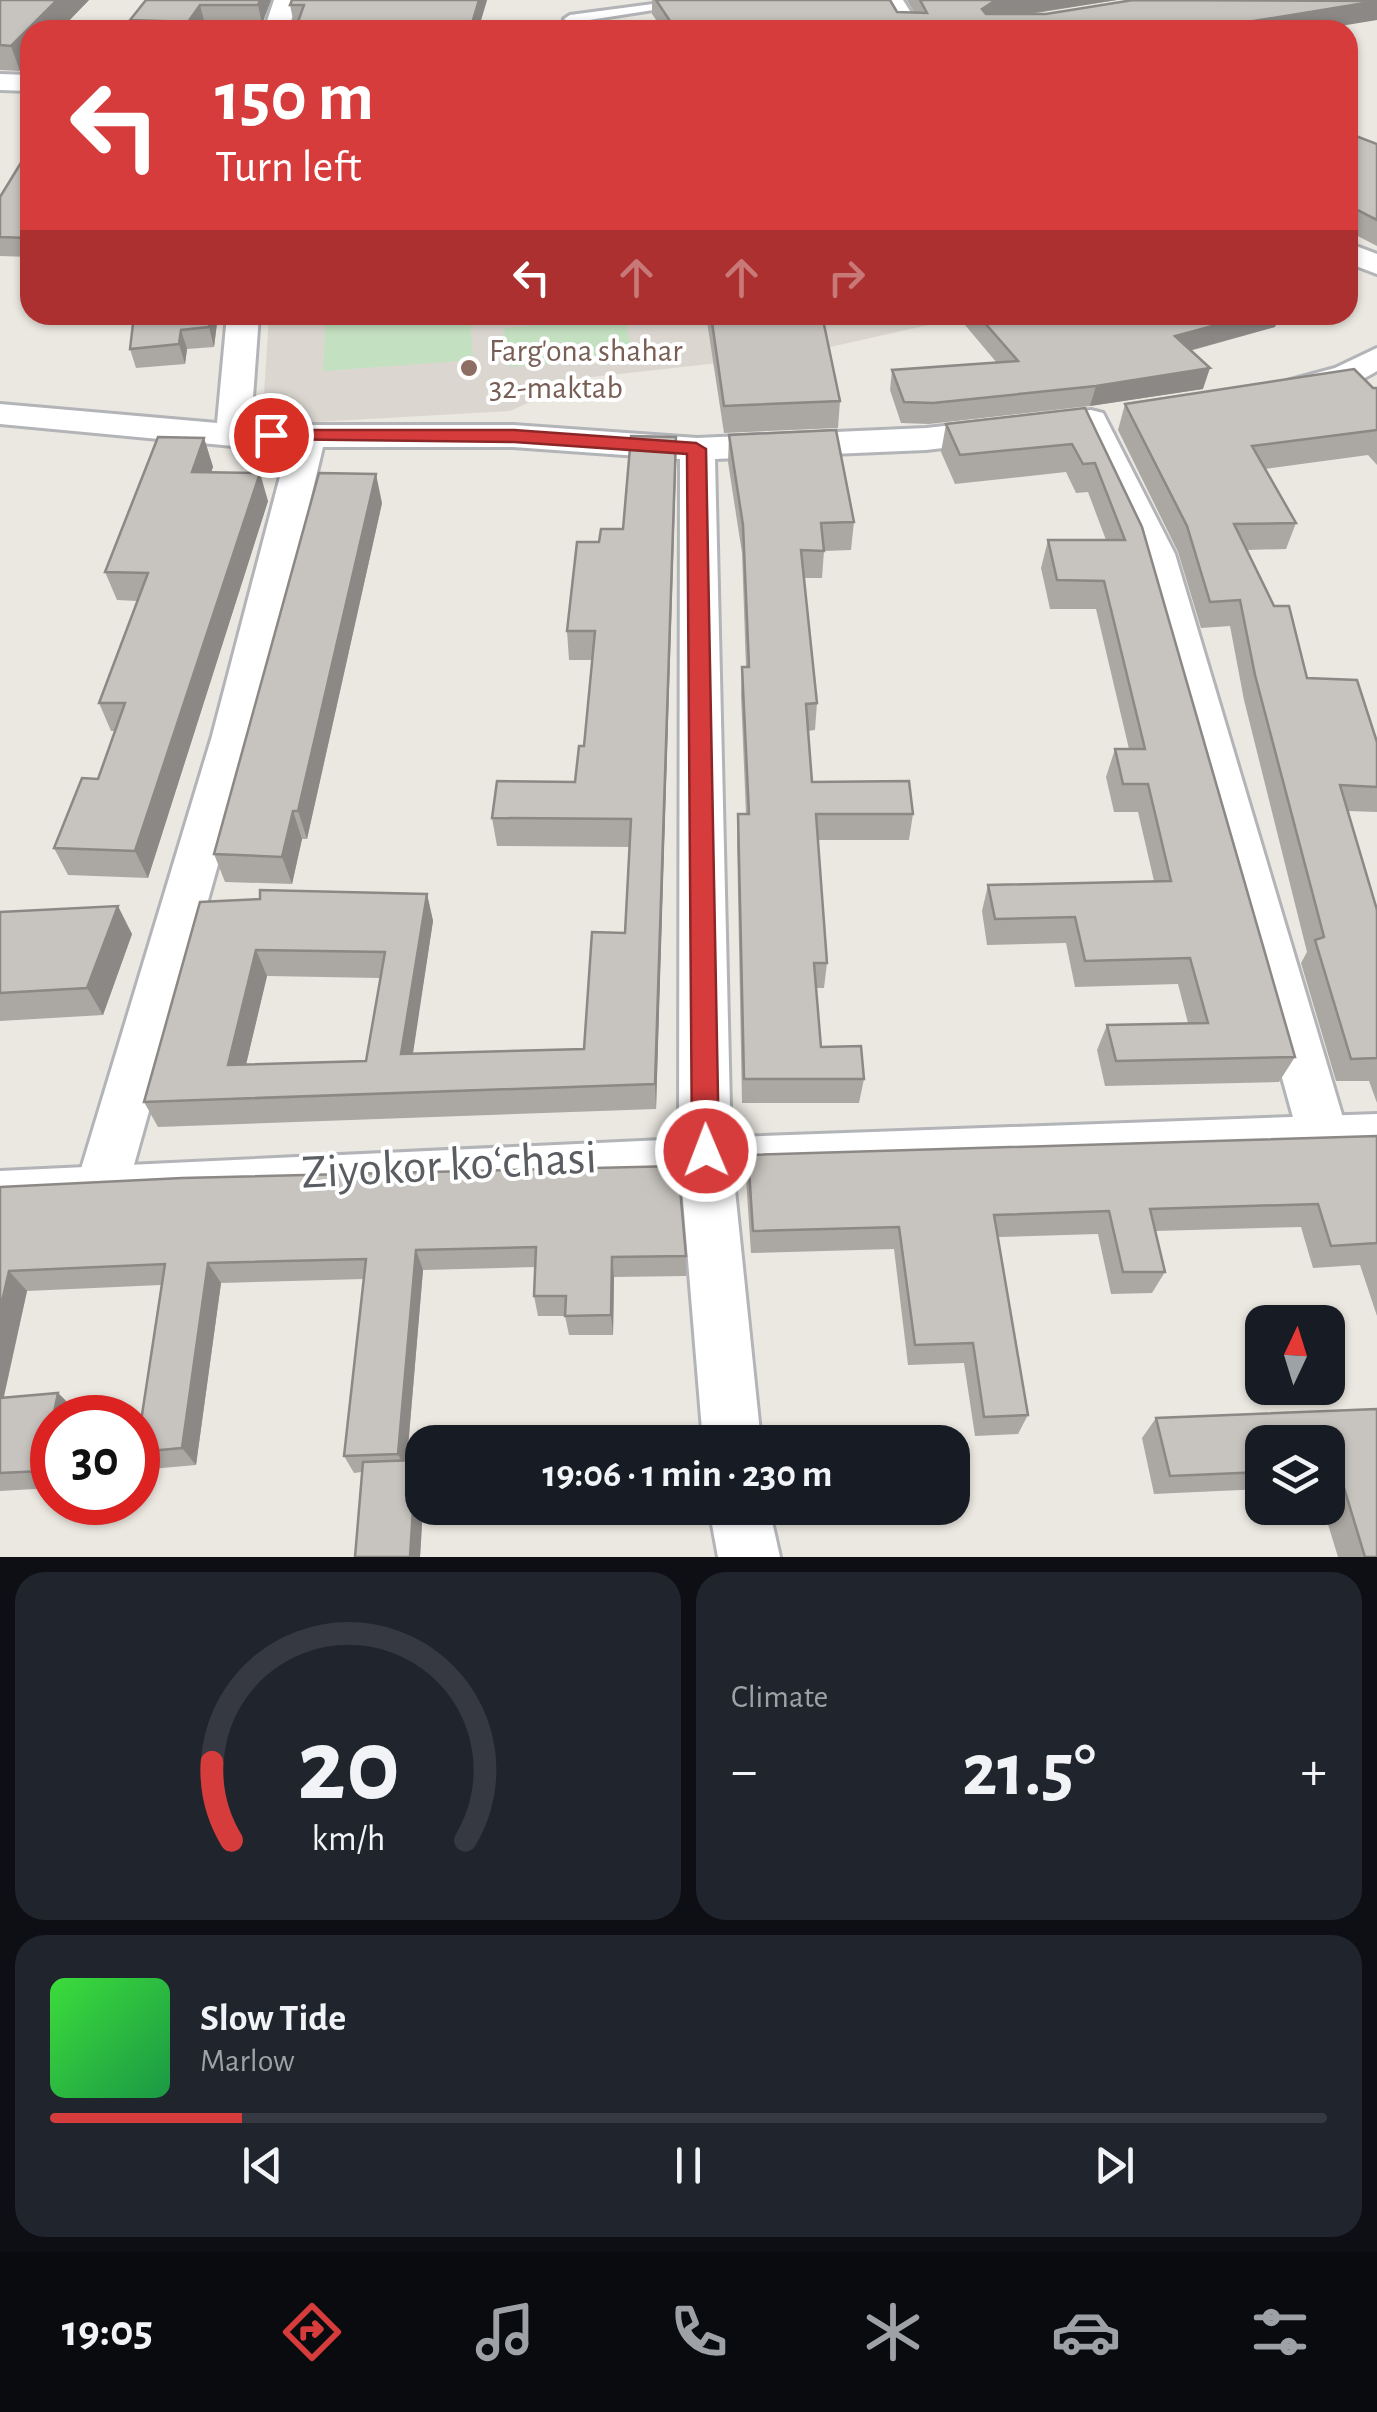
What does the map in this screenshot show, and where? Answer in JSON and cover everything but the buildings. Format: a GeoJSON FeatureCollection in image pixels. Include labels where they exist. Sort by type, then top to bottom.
{"type":"FeatureCollection","features":[{"type":"Feature","properties":{"kind":"street"},"geometry":{"type":"LineString","coordinates":[[234,435],[242,325]]}},
{"type":"Feature","properties":{"kind":"street"},"geometry":{"type":"LineString","coordinates":[[1275,393],[1357,385],[1377,358]]}},
{"type":"Feature","properties":{"kind":"street"},"geometry":{"type":"LineString","coordinates":[[0,414],[234,435],[514,436],[696,449],[926,438],[1110,417],[1156,554],[1321,1128]]}},
{"type":"Feature","properties":{"kind":"street"},"geometry":{"type":"LineString","coordinates":[[104,1179],[233,736],[308,436]]}},
{"type":"Feature","properties":{"kind":"street"},"geometry":{"type":"LineString","coordinates":[[696,449],[706,1151],[730,1425]]}},
{"type":"Feature","properties":{"kind":"street"},"geometry":{"type":"LineString","coordinates":[[742,1525],[749,1557]]}},
{"type":"Feature","properties":{"kind":"lane"},"geometry":{"type":"LineString","coordinates":[[570,18],[711,0]]}},
{"type":"Feature","properties":{"kind":"lane","name":"Ziyokor koʻchasi"},"geometry":{"type":"LineString","coordinates":[[0,1184],[706,1151],[1377,1126]]}},
{"type":"Feature","properties":{"kind":"shaded area","name":"Farg'ona shahar 32-maktab"},"geometry":{"type":"Polygon","coordinates":[[[268,325],[928,325],[799,354],[547,382],[543,396],[510,411],[262,425],[268,325]]]}},
{"type":"Feature","properties":{"kind":"green space"},"geometry":{"type":"Polygon","coordinates":[[[325,325],[471,325],[473,360],[323,371],[325,325]]]}},
{"type":"Feature","properties":{"kind":"green space"},"geometry":{"type":"Polygon","coordinates":[[[626,325],[633,357],[509,367],[504,328],[626,325]]]}},
{"type":"Feature","properties":{"kind":"place","name":"Farg'ona shahar 32-maktab"},"geometry":{"type":"Point","coordinates":[469,368]}},
{"type":"Feature","properties":{"kind":"route"},"geometry":{"type":"LineString","coordinates":[[271,435],[514,436],[696,449],[706,1151]]}}]}
